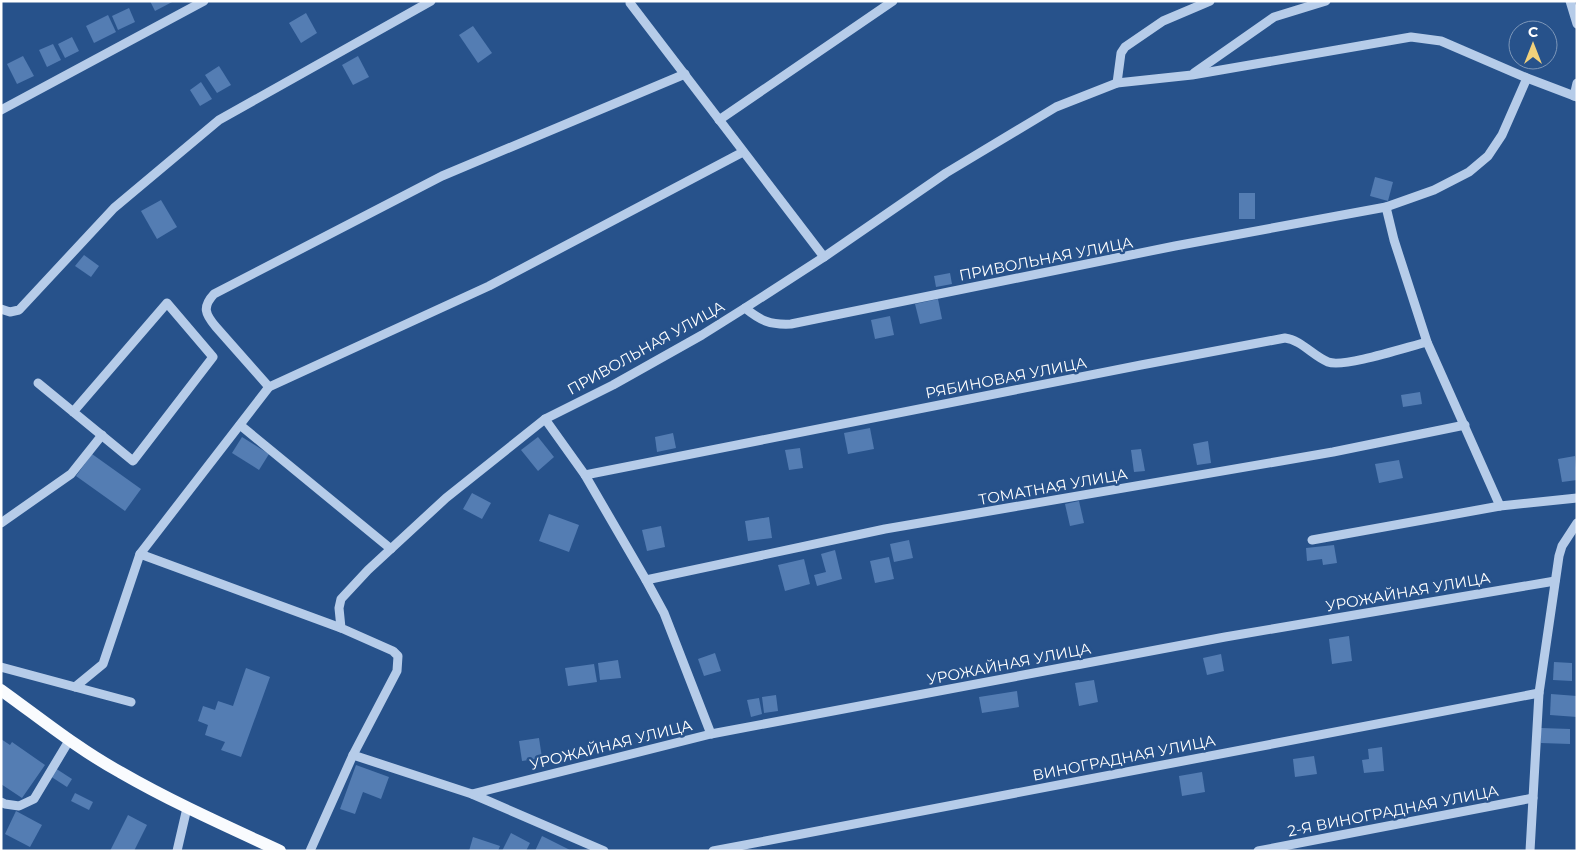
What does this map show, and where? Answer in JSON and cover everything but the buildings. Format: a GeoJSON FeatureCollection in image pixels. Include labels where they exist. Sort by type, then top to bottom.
{"type":"FeatureCollection","features":[{"type":"Feature","properties":{"kind":"main road"},"geometry":{"type":"LineString","coordinates":[[1,690],[118,771],[187,808],[280,851]]}},
{"type":"Feature","properties":{"kind":"street"},"geometry":{"type":"LineString","coordinates":[[1,110],[204,1]]}},
{"type":"Feature","properties":{"kind":"street"},"geometry":{"type":"LineString","coordinates":[[1,309],[10,312],[19,310],[114,208],[219,120],[431,1]]}},
{"type":"Feature","properties":{"kind":"street"},"geometry":{"type":"LineString","coordinates":[[719,120],[894,1]]}},
{"type":"Feature","properties":{"kind":"street"},"geometry":{"type":"LineString","coordinates":[[1117,83],[1121,53],[1125,47],[1163,21],[1210,1]]}},
{"type":"Feature","properties":{"kind":"street"},"geometry":{"type":"LineString","coordinates":[[1192,75],[1274,17],[1326,1]]}},
{"type":"Feature","properties":{"kind":"street"},"geometry":{"type":"LineString","coordinates":[[1570,1],[1577,24]]}},
{"type":"Feature","properties":{"kind":"street"},"geometry":{"type":"LineString","coordinates":[[630,2],[824,258]]}},
{"type":"Feature","properties":{"kind":"street"},"geometry":{"type":"LineString","coordinates":[[745,308],[824,258],[946,173],[1056,107],[1117,83],[1192,75],[1411,37],[1441,41],[1527,78],[1576,96],[1577,83]]}},
{"type":"Feature","properties":{"kind":"street"},"geometry":{"type":"LineString","coordinates":[[269,387],[208,316],[206,306],[208,300],[214,294],[442,176],[685,74]]}},
{"type":"Feature","properties":{"kind":"street","name":"ПРИВОЛЬНАЯ УЛИЦА"},"geometry":{"type":"LineString","coordinates":[[340,628],[339,608],[341,599],[368,570],[446,498],[545,419],[613,385],[702,335],[745,308],[767,322],[778,325],[792,324],[1166,248],[1386,207],[1434,190],[1469,172],[1488,156],[1502,134],[1527,78]]}},
{"type":"Feature","properties":{"kind":"street"},"geometry":{"type":"LineString","coordinates":[[75,687],[103,664],[140,554],[269,387],[489,286],[743,152]]}},
{"type":"Feature","properties":{"kind":"street"},"geometry":{"type":"LineString","coordinates":[[1386,207],[1394,240],[1426,342],[1500,506]]}},
{"type":"Feature","properties":{"kind":"street"},"geometry":{"type":"LineString","coordinates":[[38,383],[73,412],[102,435],[134,462],[213,357],[167,303],[73,412]]}},
{"type":"Feature","properties":{"kind":"street","name":"РЯБИНОВАЯ УЛИЦА"},"geometry":{"type":"LineString","coordinates":[[585,475],[1285,338],[1295,341],[1332,363],[1346,363],[1426,342]]}},
{"type":"Feature","properties":{"kind":"street"},"geometry":{"type":"LineString","coordinates":[[545,419],[585,475],[664,613],[711,734]]}},
{"type":"Feature","properties":{"kind":"street"},"geometry":{"type":"LineString","coordinates":[[240,425],[391,549]]}},
{"type":"Feature","properties":{"kind":"street","name":"ТОМАТНАЯ УЛИЦА"},"geometry":{"type":"LineString","coordinates":[[646,580],[885,529],[1333,452],[1465,426]]}},
{"type":"Feature","properties":{"kind":"street"},"geometry":{"type":"LineString","coordinates":[[1,523],[72,474],[102,435]]}},
{"type":"Feature","properties":{"kind":"street"},"geometry":{"type":"LineString","coordinates":[[1312,540],[1500,506],[1577,498]]}},
{"type":"Feature","properties":{"kind":"street"},"geometry":{"type":"LineString","coordinates":[[1530,851],[1540,693],[1555,581],[1562,546],[1577,523]]}},
{"type":"Feature","properties":{"kind":"street"},"geometry":{"type":"LineString","coordinates":[[140,554],[340,628],[385,647],[398,656],[396,671],[353,755],[310,851]]}},
{"type":"Feature","properties":{"kind":"street","name":"УРОЖАЙНАЯ УЛИЦА"},"geometry":{"type":"LineString","coordinates":[[472,794],[711,734],[1225,638],[1555,581]]}},
{"type":"Feature","properties":{"kind":"street"},"geometry":{"type":"LineString","coordinates":[[1,667],[131,702]]}},
{"type":"Feature","properties":{"kind":"street","name":"ВИНОГРАДНАЯ УЛИЦА"},"geometry":{"type":"LineString","coordinates":[[713,851],[1540,693]]}},
{"type":"Feature","properties":{"kind":"street"},"geometry":{"type":"LineString","coordinates":[[1,802],[19,806],[34,799],[70,739]]}},
{"type":"Feature","properties":{"kind":"street"},"geometry":{"type":"LineString","coordinates":[[353,755],[472,794],[604,851]]}},
{"type":"Feature","properties":{"kind":"street","name":"2-Я ВИНОГРАДНАЯ УЛИЦА"},"geometry":{"type":"LineString","coordinates":[[1258,851],[1533,798]]}},
{"type":"Feature","properties":{"kind":"street"},"geometry":{"type":"LineString","coordinates":[[178,851],[187,808]]}}]}
